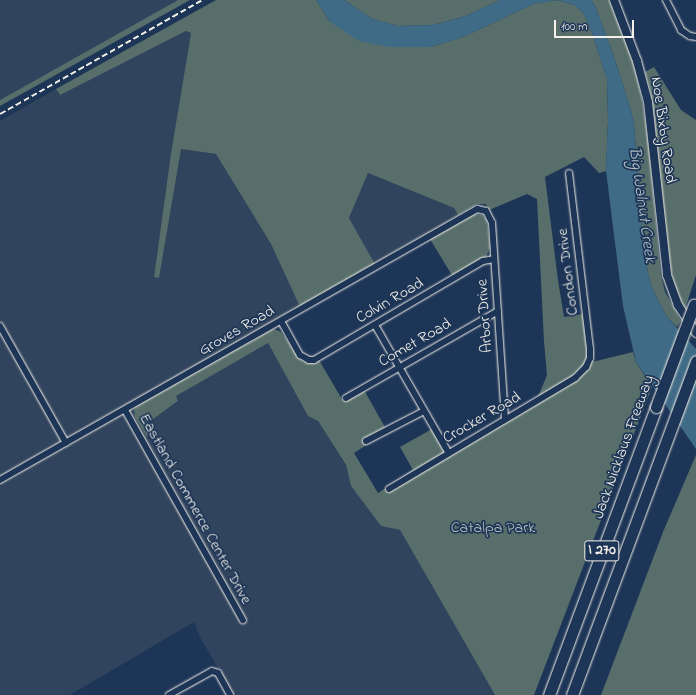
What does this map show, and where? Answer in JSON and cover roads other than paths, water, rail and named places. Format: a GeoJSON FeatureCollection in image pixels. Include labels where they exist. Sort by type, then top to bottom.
{"type":"FeatureCollection","features":[{"type":"Feature","properties":{"kind":"highway","name":"Jack Nicklaus Freeway"},"geometry":{"type":"LineString","coordinates":[[548,695],[695,303]]}},
{"type":"Feature","properties":{"kind":"highway","name":"I 270"},"geometry":{"type":"LineString","coordinates":[[572,695],[696,361]]}},
{"type":"Feature","properties":{"kind":"street","name":"Noe Bixby Road"},"geometry":{"type":"LineString","coordinates":[[614,0],[637,61],[648,102],[667,275],[678,305],[696,333]]}},
{"type":"Feature","properties":{"kind":"street"},"geometry":{"type":"LineString","coordinates":[[666,0],[674,21],[681,30],[690,36],[696,37]]}},
{"type":"Feature","properties":{"kind":"street","name":"Condon Drive"},"geometry":{"type":"LineString","coordinates":[[569,173],[590,349],[590,358],[586,367]]}},
{"type":"Feature","properties":{"kind":"street","name":"Groves Road"},"geometry":{"type":"LineString","coordinates":[[0,480],[281,321],[473,210],[480,209],[486,211]]}},
{"type":"Feature","properties":{"kind":"street","name":"Arbor Drive"},"geometry":{"type":"LineString","coordinates":[[486,211],[492,223],[505,419]]}},
{"type":"Feature","properties":{"kind":"street","name":"Colvin Road"},"geometry":{"type":"LineString","coordinates":[[281,321],[300,355],[309,360],[314,360],[484,261],[494,259]]}},
{"type":"Feature","properties":{"kind":"street","name":"Comet Road"},"geometry":{"type":"LineString","coordinates":[[346,398],[498,311]]}},
{"type":"Feature","properties":{"kind":"street"},"geometry":{"type":"LineString","coordinates":[[375,325],[448,452]]}},
{"type":"Feature","properties":{"kind":"street"},"geometry":{"type":"LineString","coordinates":[[0,326],[66,443]]}},
{"type":"Feature","properties":{"kind":"street","name":"Crocker Road"},"geometry":{"type":"LineString","coordinates":[[389,489],[448,452],[576,378],[586,367]]}},
{"type":"Feature","properties":{"kind":"street","name":"Eastland Commerce Center Drive"},"geometry":{"type":"LineString","coordinates":[[125,410],[243,620]]}},
{"type":"Feature","properties":{"kind":"street"},"geometry":{"type":"LineString","coordinates":[[366,441],[424,410]]}},
{"type":"Feature","properties":{"kind":"street"},"geometry":{"type":"LineString","coordinates":[[169,695],[210,671],[215,671],[230,695]]}},
{"type":"Feature","properties":{"kind":"railway"},"geometry":{"type":"LineString","coordinates":[[0,114],[202,0]]}},
{"type":"Feature","properties":{"kind":"water label","name":"Big Walnut Creek"},"geometry":{"type":"Point","coordinates":[642,205]}},
{"type":"Feature","properties":{"kind":"park label","name":"Catalpa Park"},"geometry":{"type":"Point","coordinates":[493,528]}}]}
